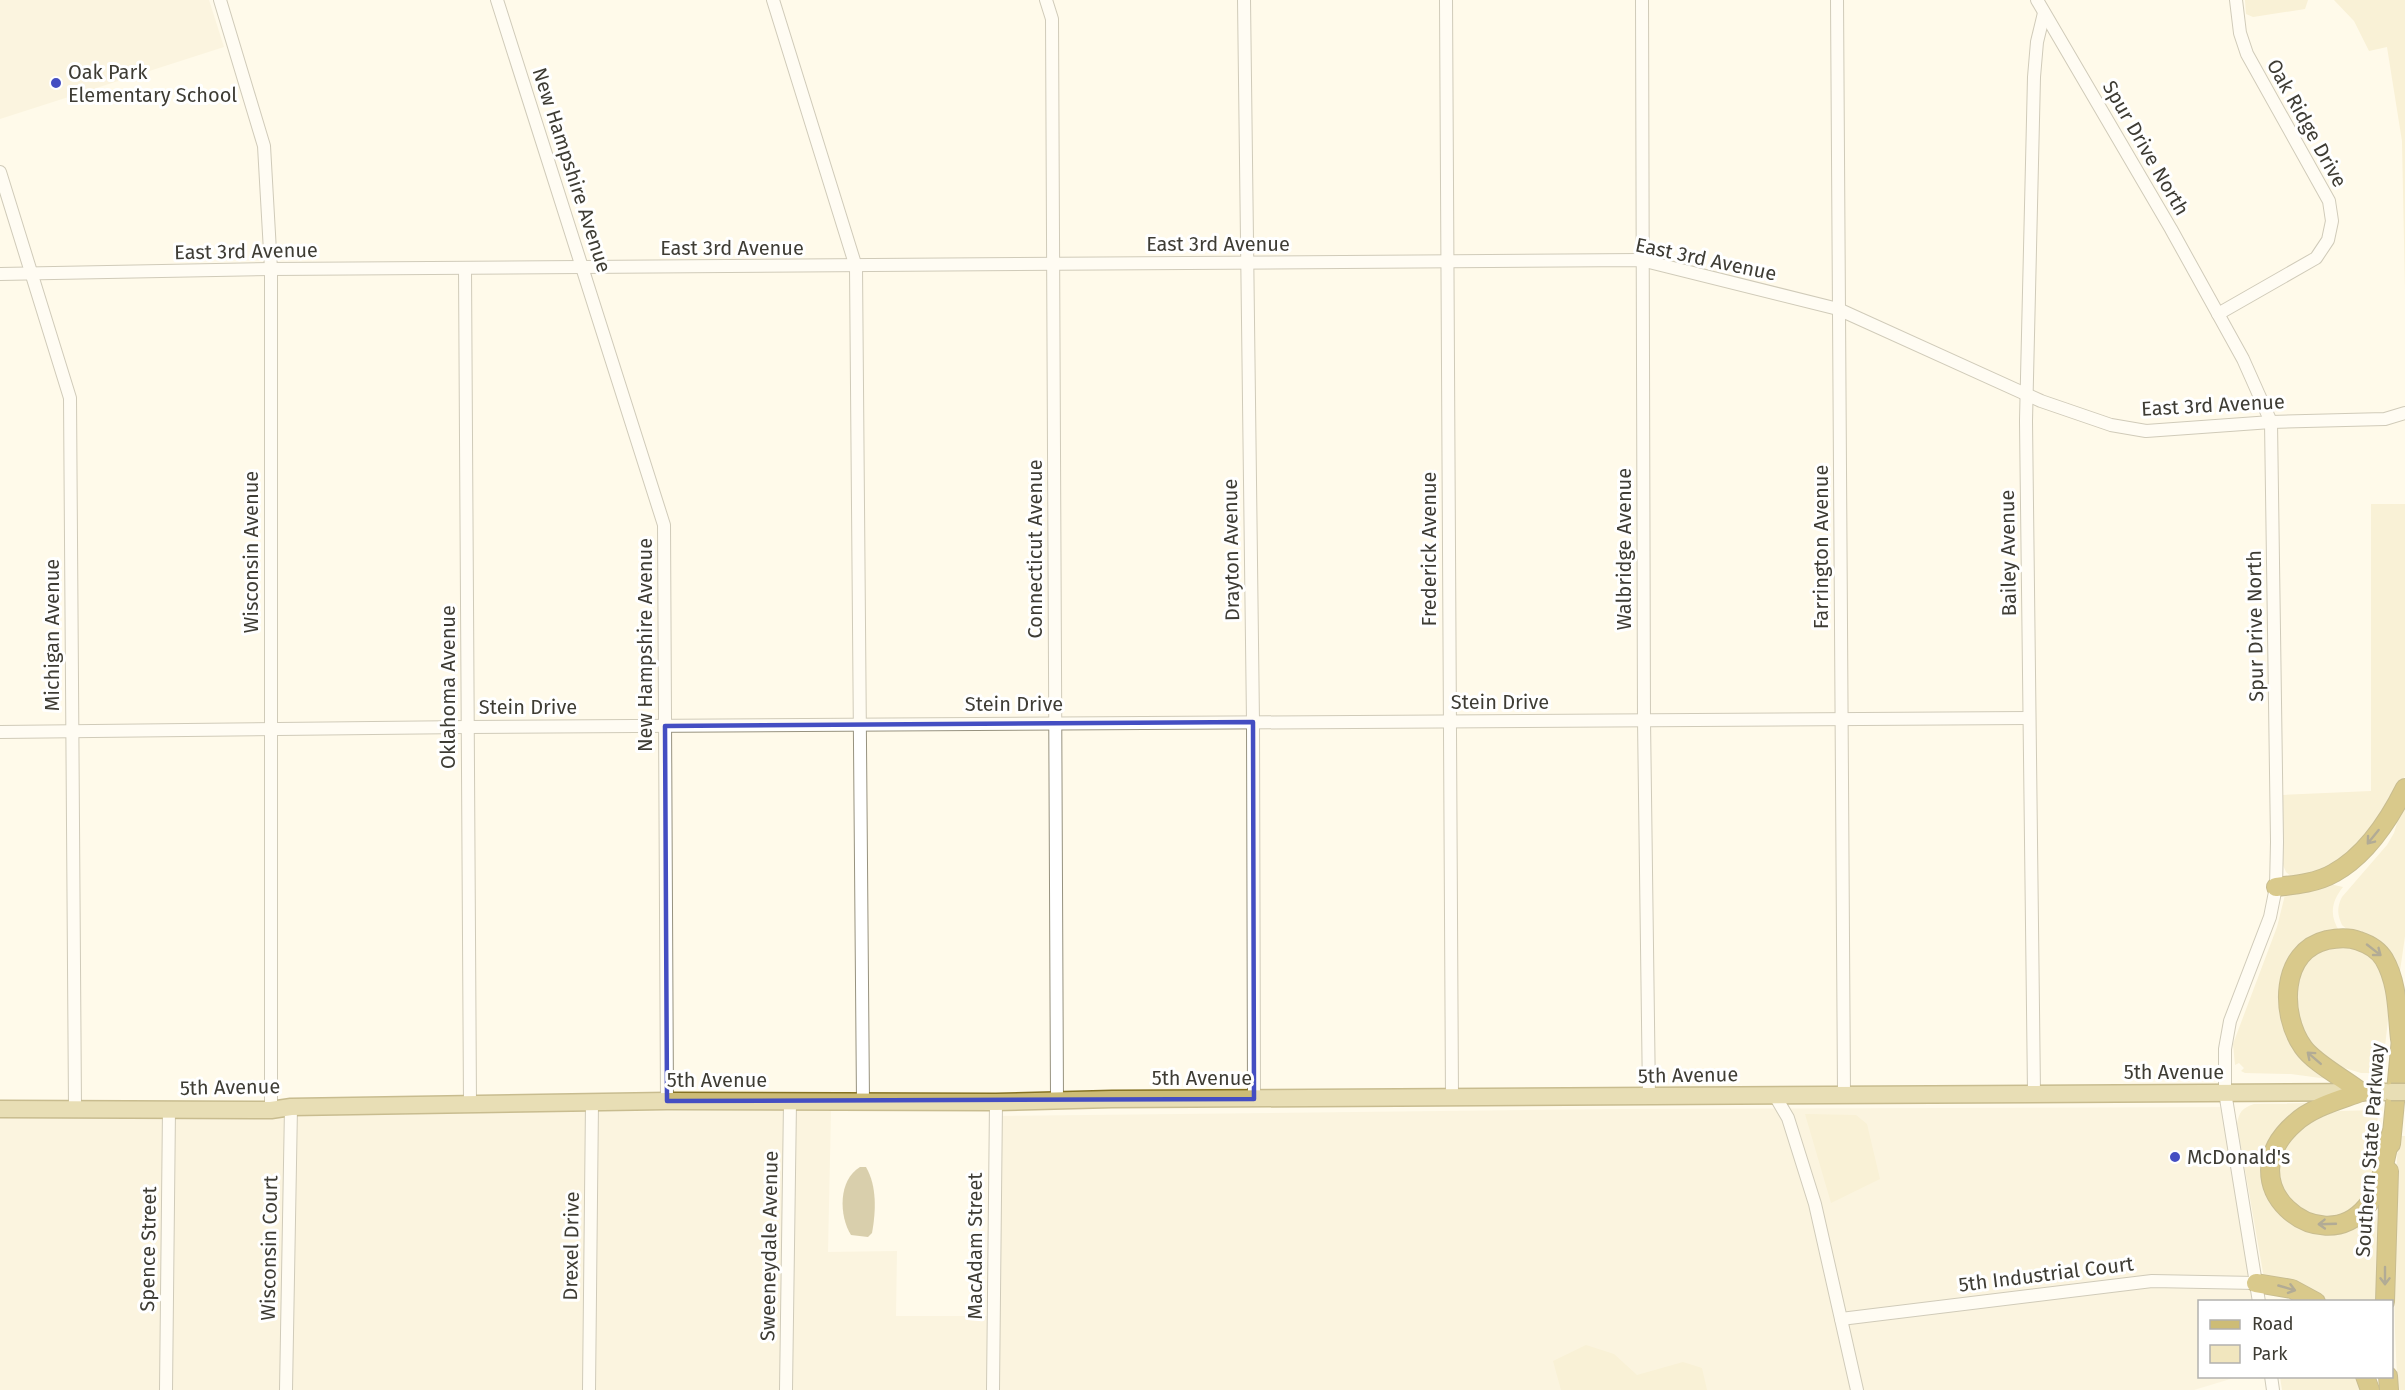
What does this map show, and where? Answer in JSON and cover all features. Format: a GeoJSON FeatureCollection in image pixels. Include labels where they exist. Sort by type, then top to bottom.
{"type":"FeatureCollection","features":[{"type":"Feature","properties":{"kind":"highway"},"geometry":{"type":"LineString","coordinates":[[2276,887],[2304,883],[2332,875],[2351,862],[2384,824],[2405,789]]}},
{"type":"Feature","properties":{"kind":"highway"},"geometry":{"type":"LineString","coordinates":[[2361,1092],[2318,1062],[2304,1049],[2294,1031],[2288,1012],[2287,990],[2293,968],[2304,953],[2319,942],[2335,938],[2352,938],[2370,945],[2382,956],[2395,989],[2400,1039]]}},
{"type":"Feature","properties":{"kind":"highway","name":"Southern State Parkway"},"geometry":{"type":"LineString","coordinates":[[2385,1300],[2386,1206],[2405,1003]]}},
{"type":"Feature","properties":{"kind":"highway"},"geometry":{"type":"LineString","coordinates":[[2361,1092],[2296,1121],[2283,1135],[2274,1152],[2270,1171],[2273,1191],[2283,1206],[2296,1217],[2310,1223],[2339,1223],[2354,1218],[2374,1195],[2391,1134]]}},
{"type":"Feature","properties":{"kind":"highway"},"geometry":{"type":"LineString","coordinates":[[2256,1282],[2292,1289],[2312,1300]]}},
{"type":"Feature","properties":{"kind":"main road","name":"5th Avenue"},"geometry":{"type":"LineString","coordinates":[[0,1109],[271,1110],[291,1107],[667,1101],[996,1102],[1774,1094],[2405,1092]]}},
{"type":"Feature","properties":{"kind":"street","name":"Wisconsin Avenue"},"geometry":{"type":"LineString","coordinates":[[220,0],[264,146],[271,269],[271,1110]]}},
{"type":"Feature","properties":{"kind":"street","name":"New Hampshire Avenue"},"geometry":{"type":"LineString","coordinates":[[497,0],[664,525],[667,1101]]}},
{"type":"Feature","properties":{"kind":"street"},"geometry":{"type":"LineString","coordinates":[[773,0],[856,267],[863,1102]]}},
{"type":"Feature","properties":{"kind":"street","name":"Connecticut Avenue"},"geometry":{"type":"LineString","coordinates":[[1046,0],[1052,19],[1057,1100]]}},
{"type":"Feature","properties":{"kind":"street","name":"Drayton Avenue"},"geometry":{"type":"LineString","coordinates":[[1244,0],[1253,722],[1254,1099]]}},
{"type":"Feature","properties":{"kind":"street","name":"Frederick Avenue"},"geometry":{"type":"LineString","coordinates":[[1446,0],[1452,1098]]}},
{"type":"Feature","properties":{"kind":"street","name":"Walbridge Avenue"},"geometry":{"type":"LineString","coordinates":[[1642,0],[1641,260],[1648,1097]]}},
{"type":"Feature","properties":{"kind":"street","name":"Farrington Avenue"},"geometry":{"type":"LineString","coordinates":[[1837,0],[1844,1094]]}},
{"type":"Feature","properties":{"kind":"street","name":"Spur Drive North"},"geometry":{"type":"LineString","coordinates":[[2037,0],[2243,359],[2271,422],[2276,887],[2270,917],[2230,1021],[2225,1049],[2225,1092],[2259,1300]]}},
{"type":"Feature","properties":{"kind":"street","name":"Oak Ridge Drive"},"geometry":{"type":"LineString","coordinates":[[2218,314],[2316,258],[2328,240],[2332,221],[2329,201],[2247,54],[2240,33],[2236,0]]}},
{"type":"Feature","properties":{"kind":"street","name":"Bailey Avenue"},"geometry":{"type":"LineString","coordinates":[[2034,1093],[2026,394],[2034,77],[2037,42],[2044,13]]}},
{"type":"Feature","properties":{"kind":"street","name":"Michigan Avenue"},"geometry":{"type":"LineString","coordinates":[[0,172],[69,398],[75,1108]]}},
{"type":"Feature","properties":{"kind":"street","name":"East 3rd Avenue"},"geometry":{"type":"LineString","coordinates":[[0,274],[271,269],[856,267],[1641,260],[1838,309],[2026,394],[2111,425],[2146,431],[2271,422],[2385,419],[2405,412]]}},
{"type":"Feature","properties":{"kind":"street","name":"Oklahoma Avenue"},"geometry":{"type":"LineString","coordinates":[[465,269],[470,1104]]}},
{"type":"Feature","properties":{"kind":"street","name":"Stein Drive"},"geometry":{"type":"LineString","coordinates":[[0,732],[860,724],[2029,718]]}},
{"type":"Feature","properties":{"kind":"street"},"geometry":{"type":"LineString","coordinates":[[1774,1094],[1788,1118],[1815,1204],[1857,1390]]}},
{"type":"Feature","properties":{"kind":"street","name":"Drexel Drive"},"geometry":{"type":"LineString","coordinates":[[589,1390],[592,1102]]}},
{"type":"Feature","properties":{"kind":"street","name":"Sweeneydale Avenue"},"geometry":{"type":"LineString","coordinates":[[786,1390],[790,1102]]}},
{"type":"Feature","properties":{"kind":"street","name":"MacAdam Street"},"geometry":{"type":"LineString","coordinates":[[993,1390],[996,1102]]}},
{"type":"Feature","properties":{"kind":"street","name":"Wisconsin Court"},"geometry":{"type":"LineString","coordinates":[[286,1390],[291,1107]]}},
{"type":"Feature","properties":{"kind":"street","name":"Spence Street"},"geometry":{"type":"LineString","coordinates":[[166,1390],[169,1109]]}},
{"type":"Feature","properties":{"kind":"street","name":"5th Industrial Court"},"geometry":{"type":"LineString","coordinates":[[1841,1319],[2152,1281],[2256,1282]]}},
{"type":"Feature","properties":{"kind":"highlighted area"},"geometry":{"type":"Polygon","coordinates":[[[1253,722],[1254,1099],[667,1101],[665,726],[1253,722]]]}},
{"type":"Feature","properties":{"kind":"shaded area","name":"Oak Park Elementary School"},"geometry":{"type":"Polygon","coordinates":[[[0,0],[209,0],[224,47],[0,119],[0,0]]]}},
{"type":"Feature","properties":{"kind":"shaded area"},"geometry":{"type":"Polygon","coordinates":[[[2227,1107],[2253,1300],[2198,1300],[2198,1378],[2234,1378],[2194,1390],[0,1390],[0,1112],[831,1111],[828,1252],[897,1251],[896,1316],[995,1316],[996,1116],[1624,1109],[2227,1107]]]}},
{"type":"Feature","properties":{"kind":"shaded area"},"geometry":{"type":"Polygon","coordinates":[[[860,1167],[866,1167],[874,1190],[872,1233],[868,1237],[851,1235],[844,1218],[844,1189],[853,1173],[860,1167]]]}},
{"type":"Feature","properties":{"kind":"green space"},"geometry":{"type":"Polygon","coordinates":[[[2245,0],[2308,0],[2305,9],[2253,17],[2246,14],[2245,0]]]}},
{"type":"Feature","properties":{"kind":"green space"},"geometry":{"type":"Polygon","coordinates":[[[2334,0],[2405,0],[2405,290],[2402,141],[2387,47],[2369,51],[2354,21],[2334,0]]]}},
{"type":"Feature","properties":{"kind":"green space"},"geometry":{"type":"Polygon","coordinates":[[[2371,504],[2405,504],[2405,776],[2382,817],[2340,864],[2293,878],[2286,872],[2283,865],[2283,795],[2371,791],[2371,504]]]}},
{"type":"Feature","properties":{"kind":"green space"},"geometry":{"type":"Polygon","coordinates":[[[2405,797],[2405,936],[2400,971],[2394,971],[2342,925],[2338,911],[2342,897],[2387,845],[2394,833],[2405,797]]]}},
{"type":"Feature","properties":{"kind":"green space"},"geometry":{"type":"Polygon","coordinates":[[[2325,883],[2343,887],[2336,898],[2333,909],[2334,920],[2340,932],[2323,935],[2282,1000],[2328,1079],[2291,1074],[2245,1073],[2241,1071],[2244,1068],[2239,1063],[2235,1065],[2233,1044],[2277,927],[2286,891],[2325,883]]]}},
{"type":"Feature","properties":{"kind":"green space"},"geometry":{"type":"Polygon","coordinates":[[[2345,941],[2374,953],[2391,993],[2382,1073],[2361,1073],[2335,1065],[2327,1061],[2297,1032],[2292,989],[2310,953],[2345,941]]]}},
{"type":"Feature","properties":{"kind":"green space"},"geometry":{"type":"Polygon","coordinates":[[[2313,1103],[2266,1159],[2309,1230],[2375,1209],[2378,1225],[2378,1300],[2325,1300],[2320,1295],[2264,1278],[2237,1124],[2240,1113],[2254,1104],[2313,1103]]]}},
{"type":"Feature","properties":{"kind":"green space"},"geometry":{"type":"Polygon","coordinates":[[[2378,1110],[2375,1181],[2353,1213],[2315,1222],[2278,1191],[2274,1161],[2288,1137],[2317,1117],[2339,1111],[2378,1110]]]}},
{"type":"Feature","properties":{"kind":"green space"},"geometry":{"type":"Polygon","coordinates":[[[1805,1114],[1856,1115],[1867,1124],[1880,1179],[1831,1203],[1805,1114]]]}},
{"type":"Feature","properties":{"kind":"green space"},"geometry":{"type":"Polygon","coordinates":[[[2398,1136],[2405,1136],[2405,1390],[2398,1390],[2394,1295],[2398,1136]]]}},
{"type":"Feature","properties":{"kind":"green space"},"geometry":{"type":"Polygon","coordinates":[[[1586,1345],[1614,1354],[1637,1375],[1683,1362],[1702,1368],[1707,1390],[1561,1390],[1553,1361],[1586,1345]]]}},
{"type":"Feature","properties":{"kind":"green space"},"geometry":{"type":"Polygon","coordinates":[[[2280,1378],[2359,1378],[2365,1390],[2282,1390],[2280,1378]]]}},
{"type":"Feature","properties":{"kind":"place","name":"Oak Park Elementary School"},"geometry":{"type":"Point","coordinates":[56,83]}},
{"type":"Feature","properties":{"kind":"place","name":"McDonald's"},"geometry":{"type":"Point","coordinates":[2175,1157]}}]}
